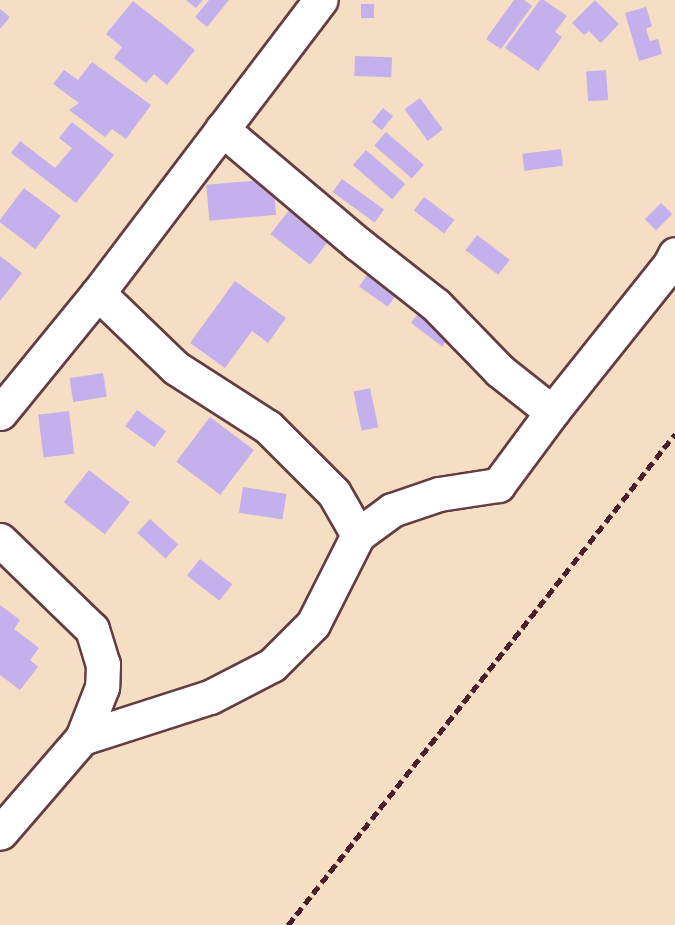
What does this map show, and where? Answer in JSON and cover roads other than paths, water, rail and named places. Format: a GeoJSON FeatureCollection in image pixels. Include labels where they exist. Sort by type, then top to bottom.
{"type":"FeatureCollection","features":[{"type":"Feature","properties":{"kind":"street"},"geometry":{"type":"LineString","coordinates":[[0,413],[98,293],[320,0]]}},
{"type":"Feature","properties":{"kind":"street"},"geometry":{"type":"LineString","coordinates":[[222,129],[357,243],[436,305],[500,371],[552,412]]}},
{"type":"Feature","properties":{"kind":"street"},"geometry":{"type":"LineString","coordinates":[[82,738],[210,697],[272,665],[313,624],[358,535],[392,510],[439,494],[498,485],[675,254]]}},
{"type":"Feature","properties":{"kind":"street"},"geometry":{"type":"LineString","coordinates":[[98,293],[176,368],[268,427],[334,492],[358,535]]}},
{"type":"Feature","properties":{"kind":"street"},"geometry":{"type":"LineString","coordinates":[[0,540],[92,629],[104,664],[102,687],[82,738],[0,833]]}},
{"type":"Feature","properties":{"kind":"railway"},"geometry":{"type":"LineString","coordinates":[[288,925],[675,434]]}}]}
